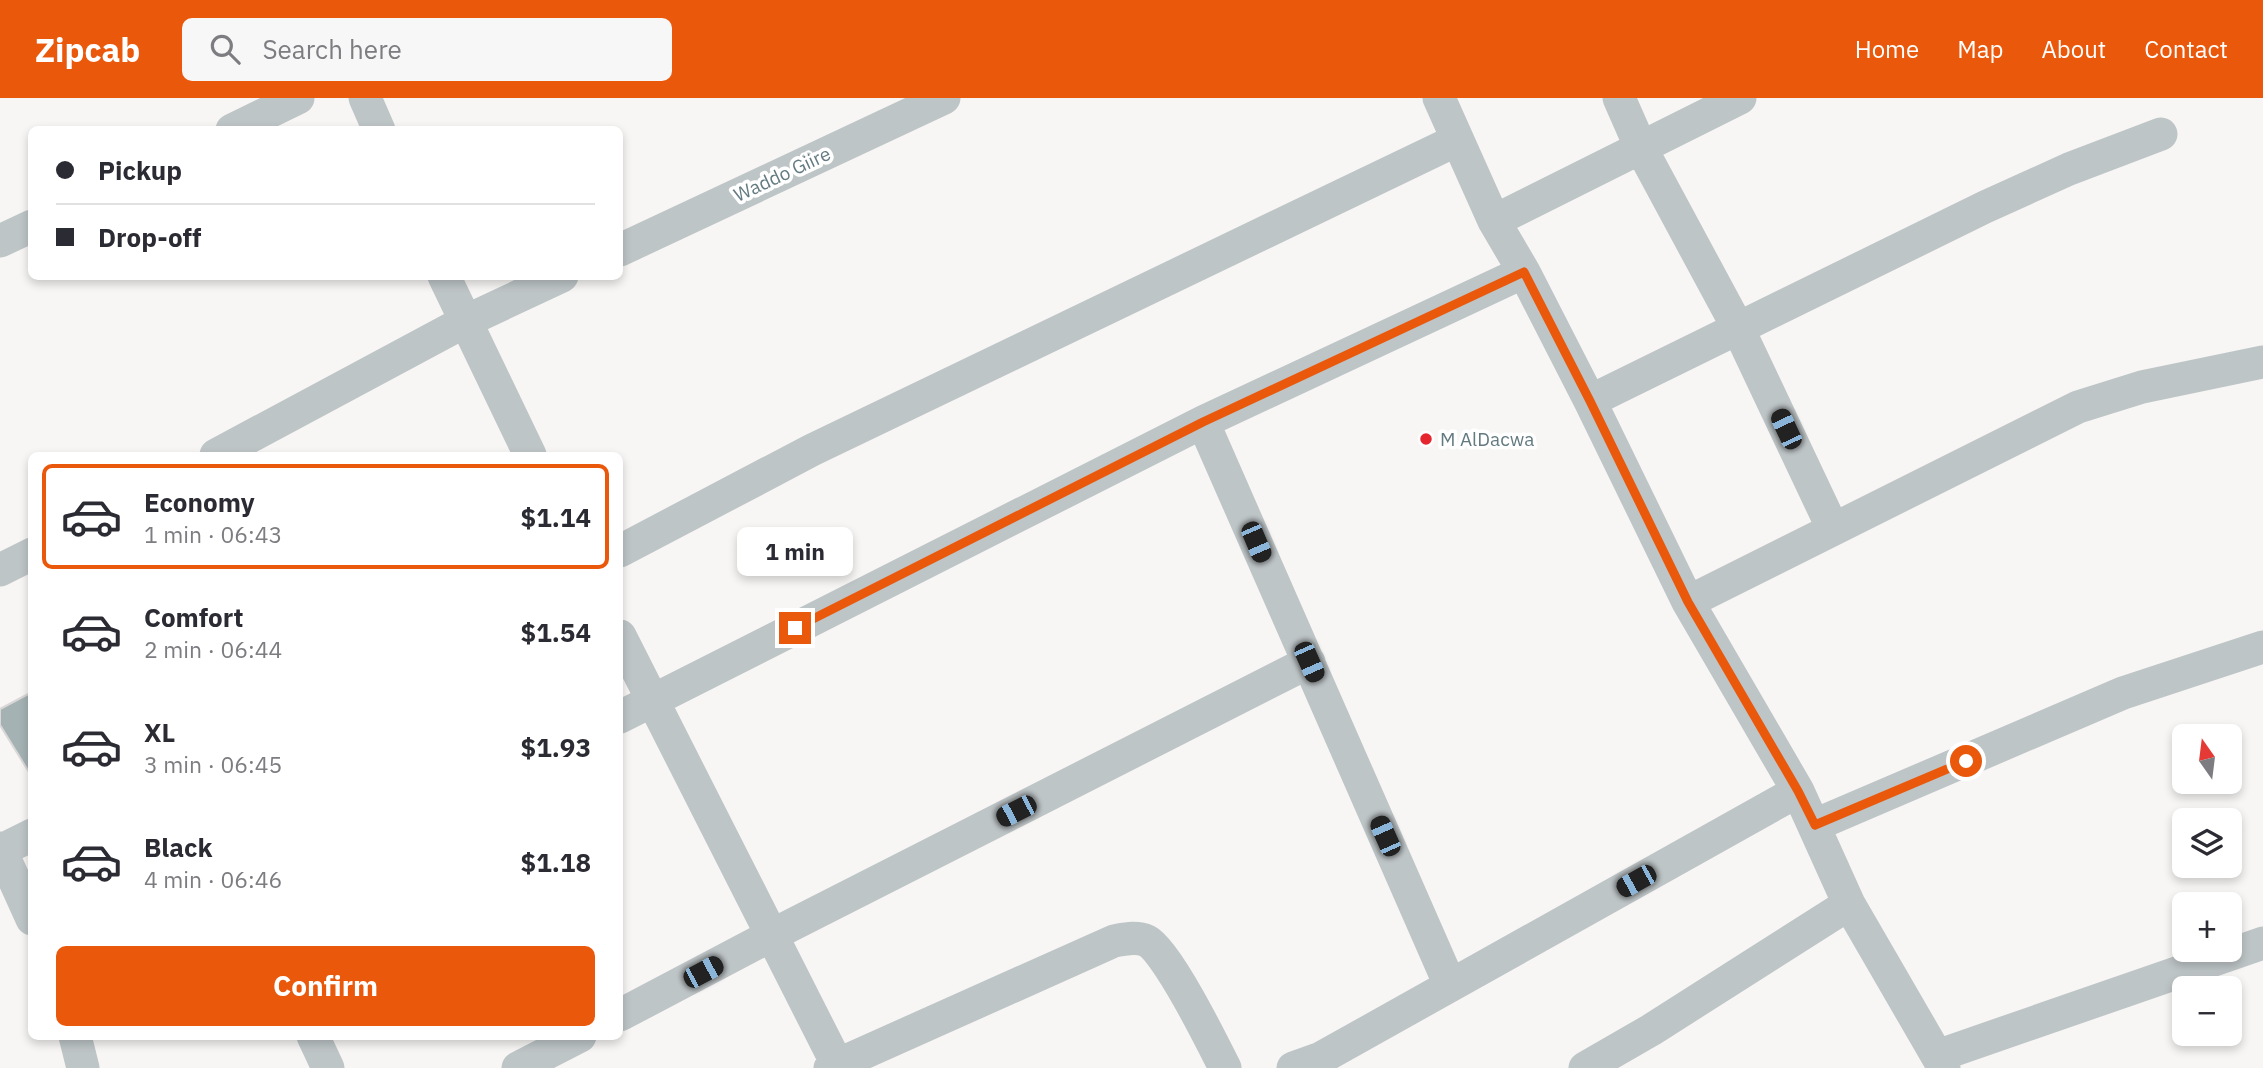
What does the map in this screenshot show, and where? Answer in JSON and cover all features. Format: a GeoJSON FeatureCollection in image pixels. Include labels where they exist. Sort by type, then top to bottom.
{"type":"FeatureCollection","features":[{"type":"Feature","properties":{"kind":"street"},"geometry":{"type":"LineString","coordinates":[[240,126],[298,98]]}},
{"type":"Feature","properties":{"kind":"street"},"geometry":{"type":"LineString","coordinates":[[365,98],[377,126]]}},
{"type":"Feature","properties":{"kind":"street","name":"Waddo Giire"},"geometry":{"type":"LineString","coordinates":[[623,249],[944,98]]}},
{"type":"Feature","properties":{"kind":"street"},"geometry":{"type":"LineString","coordinates":[[1439,98],[1494,220],[1524,272],[1590,401],[1688,602],[1798,791],[1849,904],[1940,1062],[2263,943]]}},
{"type":"Feature","properties":{"kind":"street"},"geometry":{"type":"LineString","coordinates":[[1619,98],[1641,148],[1738,328],[1833,529]]}},
{"type":"Feature","properties":{"kind":"street"},"geometry":{"type":"LineString","coordinates":[[1494,220],[1740,98]]}},
{"type":"Feature","properties":{"kind":"street"},"geometry":{"type":"LineString","coordinates":[[1590,401],[1997,202],[2070,169],[2161,134]]}},
{"type":"Feature","properties":{"kind":"street"},"geometry":{"type":"LineString","coordinates":[[623,549],[812,450],[1457,141]]}},
{"type":"Feature","properties":{"kind":"street"},"geometry":{"type":"LineString","coordinates":[[0,241],[28,228]]}},
{"type":"Feature","properties":{"kind":"street"},"geometry":{"type":"LineString","coordinates":[[623,716],[1203,422],[1524,272]]}},
{"type":"Feature","properties":{"kind":"street"},"geometry":{"type":"LineString","coordinates":[[446,280],[529,452]]}},
{"type":"Feature","properties":{"kind":"street"},"geometry":{"type":"LineString","coordinates":[[222,452],[464,322],[553,280]]}},
{"type":"Feature","properties":{"kind":"street"},"geometry":{"type":"LineString","coordinates":[[1688,602],[2078,407],[2142,387],[2263,362]]}},
{"type":"Feature","properties":{"kind":"street"},"geometry":{"type":"LineString","coordinates":[[1203,422],[1450,985]]}},
{"type":"Feature","properties":{"kind":"street"},"geometry":{"type":"LineString","coordinates":[[0,570],[28,556]]}},
{"type":"Feature","properties":{"kind":"street"},"geometry":{"type":"LineString","coordinates":[[623,642],[772,935],[835,1067],[1114,941],[1131,938],[1146,941],[1157,950],[1197,1014],[1225,1068]]}},
{"type":"Feature","properties":{"kind":"street"},"geometry":{"type":"LineString","coordinates":[[1815,825],[2123,693],[2263,646]]}},
{"type":"Feature","properties":{"kind":"street"},"geometry":{"type":"LineString","coordinates":[[623,1013],[1309,662]]}},
{"type":"Feature","properties":{"kind":"street"},"geometry":{"type":"LineString","coordinates":[[1293,1068],[1321,1058],[1798,791]]}},
{"type":"Feature","properties":{"kind":"street"},"geometry":{"type":"LineString","coordinates":[[28,837],[0,850],[28,910]]}},
{"type":"Feature","properties":{"kind":"street"},"geometry":{"type":"LineString","coordinates":[[1585,1068],[1651,1030],[1849,904]]}},
{"type":"Feature","properties":{"kind":"street"},"geometry":{"type":"LineString","coordinates":[[76,1040],[83,1068]]}},
{"type":"Feature","properties":{"kind":"street"},"geometry":{"type":"LineString","coordinates":[[315,1040],[328,1068]]}},
{"type":"Feature","properties":{"kind":"street"},"geometry":{"type":"LineString","coordinates":[[518,1068],[572,1040]]}},
{"type":"Feature","properties":{"kind":"building"},"geometry":{"type":"Polygon","coordinates":[[[28,694],[28,770],[0,725],[0,709],[28,694]]]}},
{"type":"Feature","properties":{"kind":"place","name":"M AlDacwa"},"geometry":{"type":"Point","coordinates":[1426,439]}},
{"type":"Feature","properties":{"kind":"route"},"geometry":{"type":"LineString","coordinates":[[795,628],[1203,422],[1524,272],[1688,602],[1815,825],[1966,761]]}}]}
